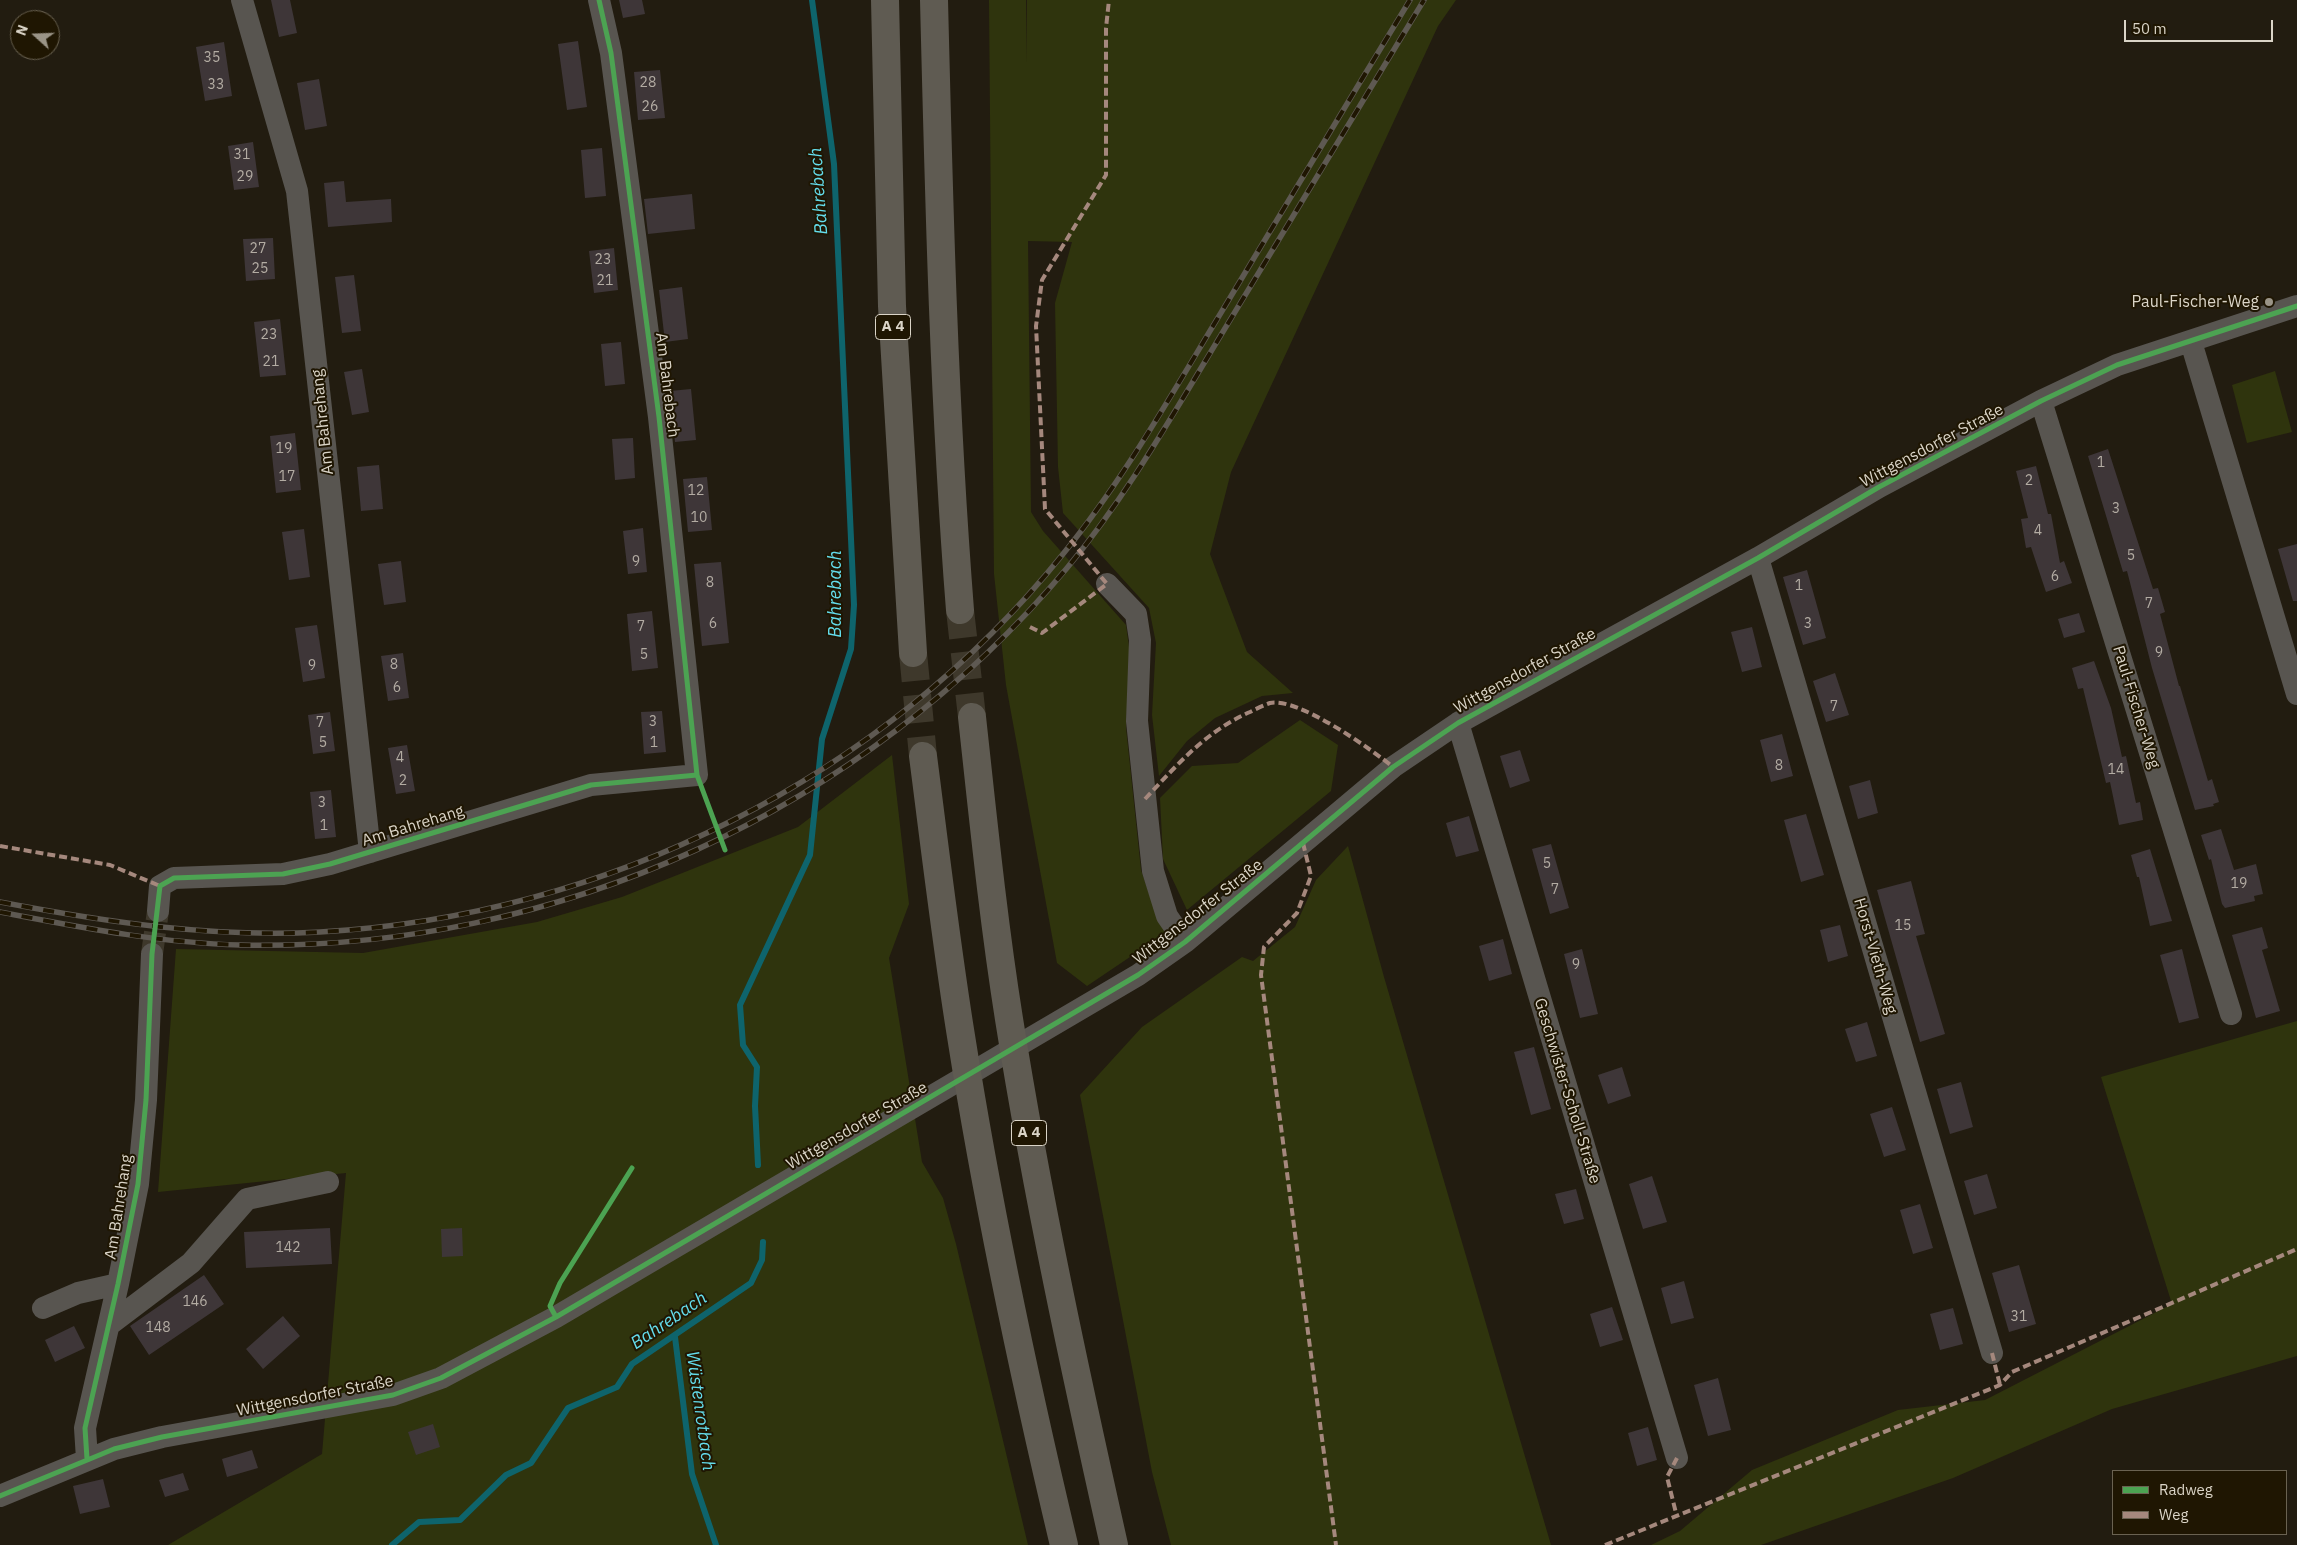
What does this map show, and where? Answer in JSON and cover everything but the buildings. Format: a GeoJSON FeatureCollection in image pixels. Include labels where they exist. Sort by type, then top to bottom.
{"type":"FeatureCollection","features":[{"type":"Feature","properties":{"kind":"highway","name":"A 4"},"geometry":{"type":"LineString","coordinates":[[885,0],[892,306],[913,653]]}},
{"type":"Feature","properties":{"kind":"highway"},"geometry":{"type":"LineString","coordinates":[[934,0],[945,384],[960,610]]}},
{"type":"Feature","properties":{"kind":"highway","name":"A 4"},"geometry":{"type":"LineString","coordinates":[[972,717],[989,876],[1022,1098],[1081,1400],[1114,1545]]}},
{"type":"Feature","properties":{"kind":"highway"},"geometry":{"type":"LineString","coordinates":[[924,756],[944,920],[978,1136],[1031,1407],[1064,1545]]}},
{"type":"Feature","properties":{"kind":"street","name":"Am Bahrehang"},"geometry":{"type":"LineString","coordinates":[[242,0],[297,191],[370,852]]}},
{"type":"Feature","properties":{"kind":"street","name":"Am Bahrebach"},"geometry":{"type":"LineString","coordinates":[[599,0],[611,53],[659,417],[697,775]]}},
{"type":"Feature","properties":{"kind":"street","name":"Wittgensdorfer Straße"},"geometry":{"type":"LineString","coordinates":[[0,1496],[114,1449],[162,1436],[393,1395],[442,1378],[556,1317],[1138,975],[1185,942],[1393,767],[1458,723],[1758,558],[1880,487],[2041,401],[2117,365],[2297,306]]}},
{"type":"Feature","properties":{"kind":"street"},"geometry":{"type":"LineString","coordinates":[[2191,342],[2297,694]]}},
{"type":"Feature","properties":{"kind":"street","name":"Paul-Fischer-Weg"},"geometry":{"type":"LineString","coordinates":[[2041,401],[2231,1014]]}},
{"type":"Feature","properties":{"kind":"street","name":"Horst-Vieth-Weg"},"geometry":{"type":"LineString","coordinates":[[1758,558],[1992,1353]]}},
{"type":"Feature","properties":{"kind":"street"},"geometry":{"type":"LineString","coordinates":[[1107,584],[1136,614],[1140,640],[1137,721],[1153,871],[1167,916],[1185,942]]}},
{"type":"Feature","properties":{"kind":"street","name":"Geschwister-Scholl-Straße"},"geometry":{"type":"LineString","coordinates":[[1458,723],[1677,1458]]}},
{"type":"Feature","properties":{"kind":"street","name":"Am Bahrehang"},"geometry":{"type":"LineString","coordinates":[[158,912],[160,886],[174,878],[283,874],[370,852],[591,785],[697,775]]}},
{"type":"Feature","properties":{"kind":"street","name":"Am Bahrehang"},"geometry":{"type":"LineString","coordinates":[[88,1460],[85,1428],[118,1284],[138,1184],[146,1100],[152,954]]}},
{"type":"Feature","properties":{"kind":"street"},"geometry":{"type":"LineString","coordinates":[[109,1324],[191,1263],[247,1199],[328,1182]]}},
{"type":"Feature","properties":{"kind":"street"},"geometry":{"type":"LineString","coordinates":[[44,1308],[78,1293],[118,1284]]}},
{"type":"Feature","properties":{"kind":"green space"},"geometry":{"type":"Polygon","coordinates":[[[989,0],[1026,0],[1027,64],[1027,0],[1456,0],[1438,26],[1231,472],[1210,554],[1247,652],[1293,693],[1262,696],[1215,718],[1187,741],[1159,776],[1152,715],[1156,643],[1149,608],[1063,513],[1058,467],[1055,303],[1072,242],[1028,241],[1031,512],[1043,531],[1126,625],[1130,654],[1126,728],[1141,870],[1154,908],[1167,932],[1087,986],[1057,963],[1006,685],[994,574],[989,0]]]}},
{"type":"Feature","properties":{"kind":"green space"},"geometry":{"type":"Polygon","coordinates":[[[2275,371],[2292,432],[2247,443],[2232,385],[2275,371]]]}},
{"type":"Feature","properties":{"kind":"green space"},"geometry":{"type":"Polygon","coordinates":[[[1300,720],[1338,745],[1331,791],[1187,910],[1163,859],[1160,798],[1192,766],[1238,763],[1300,720]]]}},
{"type":"Feature","properties":{"kind":"green space"},"geometry":{"type":"Polygon","coordinates":[[[892,755],[909,904],[889,958],[922,1162],[943,1198],[956,1244],[1028,1545],[168,1545],[322,1454],[346,1173],[158,1192],[176,949],[363,953],[537,922],[622,897],[798,827],[892,755]]]}},
{"type":"Feature","properties":{"kind":"green space"},"geometry":{"type":"Polygon","coordinates":[[[1348,846],[1384,977],[1551,1545],[1171,1545],[1152,1472],[1080,1095],[1142,1027],[1242,957],[1253,961],[1295,927],[1316,880],[1348,846]]]}},
{"type":"Feature","properties":{"kind":"green space"},"geometry":{"type":"Polygon","coordinates":[[[2297,1021],[2297,1356],[2112,1409],[1953,1478],[1761,1545],[1651,1545],[1680,1531],[1752,1470],[1898,1410],[1985,1400],[2172,1304],[2101,1077],[2297,1021]]]}},
{"type":"Feature","properties":{"kind":"waterway","name":"Bahrebach"},"geometry":{"type":"LineString","coordinates":[[758,1165],[755,1106],[757,1067],[743,1045],[740,1005],[810,855],[822,739],[851,649],[854,605],[834,164],[812,0]]}},
{"type":"Feature","properties":{"kind":"waterway","name":"Bahrebach"},"geometry":{"type":"LineString","coordinates":[[392,1545],[419,1522],[460,1520],[506,1475],[531,1463],[568,1408],[617,1387],[632,1364],[751,1283],[762,1260],[763,1242]]}},
{"type":"Feature","properties":{"kind":"waterway","name":"Wüstenrotbach"},"geometry":{"type":"LineString","coordinates":[[675,1337],[692,1474],[716,1545]]}},
{"type":"Feature","properties":{"kind":"tunnel"},"geometry":{"type":"LineString","coordinates":[[960,610],[972,717]]}},
{"type":"Feature","properties":{"kind":"tunnel"},"geometry":{"type":"LineString","coordinates":[[913,653],[923,756]]}},
{"type":"Feature","properties":{"kind":"tunnel"},"geometry":{"type":"LineString","coordinates":[[152,954],[158,911]]}},
{"type":"Feature","properties":{"kind":"railway"},"geometry":{"type":"LineString","coordinates":[[0,902],[119,922],[240,933],[320,932],[426,921],[531,898],[633,865],[731,821],[824,768],[911,705],[991,634],[1063,554],[1085,526],[1126,468],[1164,407],[1410,0]]}},
{"type":"Feature","properties":{"kind":"railway"},"geometry":{"type":"LineString","coordinates":[[0,912],[149,938],[210,944],[240,945],[358,941],[474,923],[587,893],[696,850],[800,795],[897,730],[986,654],[1067,568],[1089,541],[1167,424],[1424,0]]}},
{"type":"Feature","properties":{"kind":"marked path"},"geometry":{"type":"LineString","coordinates":[[1030,627],[1042,633],[1107,584],[1045,509],[1036,326],[1042,280],[1106,175],[1106,28],[1109,0]]}},
{"type":"Feature","properties":{"kind":"marked path"},"geometry":{"type":"LineString","coordinates":[[1145,799],[1206,739],[1234,720],[1270,703],[1282,703],[1315,716],[1352,737],[1393,767]]}},
{"type":"Feature","properties":{"kind":"marked path"},"geometry":{"type":"LineString","coordinates":[[1303,843],[1311,876],[1297,913],[1264,947],[1261,975],[1336,1545]]}},
{"type":"Feature","properties":{"kind":"marked path"},"geometry":{"type":"LineString","coordinates":[[0,846],[110,865],[160,886]]}},
{"type":"Feature","properties":{"kind":"marked path"},"geometry":{"type":"LineString","coordinates":[[1605,1545],[2000,1385],[2012,1372],[2297,1249]]}},
{"type":"Feature","properties":{"kind":"marked path"},"geometry":{"type":"LineString","coordinates":[[1992,1353],[2000,1385]]}},
{"type":"Feature","properties":{"kind":"marked path"},"geometry":{"type":"LineString","coordinates":[[1677,1458],[1667,1477],[1677,1517]]}},
{"type":"Feature","properties":{"kind":"cycle path"},"geometry":{"type":"LineString","coordinates":[[599,0],[611,53],[659,417],[697,775],[725,850]]}},
{"type":"Feature","properties":{"kind":"cycle path"},"geometry":{"type":"LineString","coordinates":[[0,1496],[114,1449],[162,1437],[393,1395],[441,1378],[556,1317],[1138,975],[1185,942],[1393,767],[1458,723],[1758,558],[1879,487],[2041,401],[2117,365],[2297,306]]}},
{"type":"Feature","properties":{"kind":"cycle path"},"geometry":{"type":"LineString","coordinates":[[87,1459],[85,1428],[118,1284],[138,1184],[146,1100],[152,954],[160,886],[174,878],[283,874],[330,864],[591,785],[697,775]]}},
{"type":"Feature","properties":{"kind":"cycle path"},"geometry":{"type":"LineString","coordinates":[[556,1317],[550,1306],[560,1283],[632,1168]]}},
{"type":"Feature","properties":{"kind":"place","name":"Paul-Fischer-Weg"},"geometry":{"type":"Point","coordinates":[2269,302]}}]}
